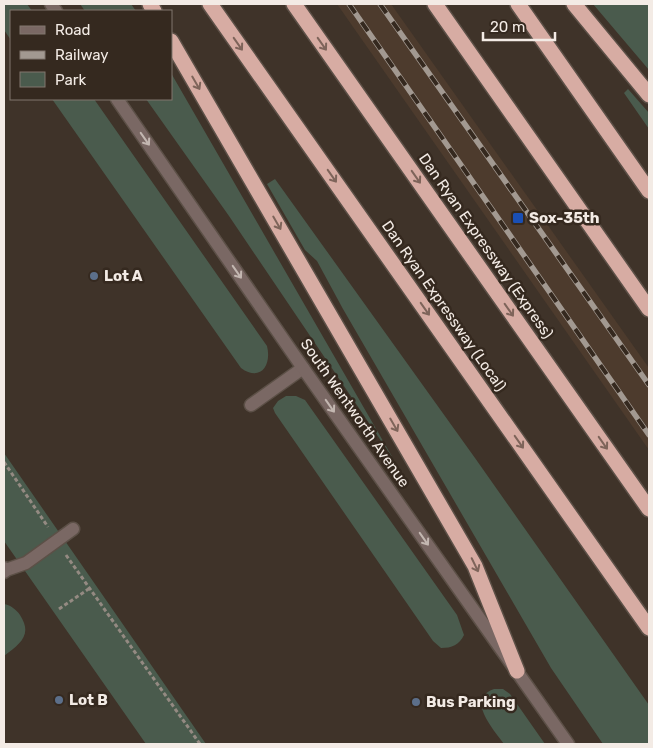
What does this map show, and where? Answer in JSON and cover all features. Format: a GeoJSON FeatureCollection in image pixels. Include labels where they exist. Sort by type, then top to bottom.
{"type":"FeatureCollection","features":[{"type":"Feature","properties":{"kind":"highway","name":"Dan Ryan Expressway (Local)"},"geometry":{"type":"LineString","coordinates":[[210,4],[649,628]]}},
{"type":"Feature","properties":{"kind":"highway","name":"Dan Ryan Expressway (Express)"},"geometry":{"type":"LineString","coordinates":[[294,4],[649,509]]}},
{"type":"Feature","properties":{"kind":"highway"},"geometry":{"type":"LineString","coordinates":[[435,4],[649,309]]}},
{"type":"Feature","properties":{"kind":"highway"},"geometry":{"type":"LineString","coordinates":[[518,4],[649,191]]}},
{"type":"Feature","properties":{"kind":"highway"},"geometry":{"type":"LineString","coordinates":[[574,4],[649,95]]}},
{"type":"Feature","properties":{"kind":"highway"},"geometry":{"type":"LineString","coordinates":[[172,42],[476,566],[517,671]]}},
{"type":"Feature","properties":{"kind":"street","name":"South Wentworth Avenue"},"geometry":{"type":"LineString","coordinates":[[118,100],[303,368],[568,744]]}},
{"type":"Feature","properties":{"kind":"street"},"geometry":{"type":"LineString","coordinates":[[251,404],[303,368]]}},
{"type":"Feature","properties":{"kind":"street"},"geometry":{"type":"LineString","coordinates":[[4,570],[26,563],[73,529]]}},
{"type":"Feature","properties":{"kind":"path"},"geometry":{"type":"LineString","coordinates":[[4,462],[57,541],[200,744]]}},
{"type":"Feature","properties":{"kind":"path"},"geometry":{"type":"LineString","coordinates":[[59,609],[90,588]]}},
{"type":"Feature","properties":{"kind":"shaded area"},"geometry":{"type":"Polygon","coordinates":[[[337,4],[391,4],[649,368],[649,450],[337,4]]]}},
{"type":"Feature","properties":{"kind":"green space"},"geometry":{"type":"Polygon","coordinates":[[[4,4],[27,4],[31,10],[10,10],[10,39],[4,30],[4,4]]]}},
{"type":"Feature","properties":{"kind":"green space"},"geometry":{"type":"Polygon","coordinates":[[[80,4],[131,4],[135,10],[84,10],[80,4]]]}},
{"type":"Feature","properties":{"kind":"green space"},"geometry":{"type":"Polygon","coordinates":[[[593,4],[649,4],[649,70],[593,4]]]}},
{"type":"Feature","properties":{"kind":"green space"},"geometry":{"type":"Polygon","coordinates":[[[172,75],[394,460],[229,216],[147,100],[172,100],[172,75]]]}},
{"type":"Feature","properties":{"kind":"green space"},"geometry":{"type":"Polygon","coordinates":[[[628,89],[649,113],[649,129],[624,93],[628,89]]]}},
{"type":"Feature","properties":{"kind":"green space"},"geometry":{"type":"Polygon","coordinates":[[[53,100],[95,100],[267,346],[268,360],[263,370],[254,373],[241,368],[53,100]]]}},
{"type":"Feature","properties":{"kind":"green space"},"geometry":{"type":"Polygon","coordinates":[[[275,179],[649,705],[649,744],[603,744],[551,668],[317,261],[305,250],[267,184],[275,179]]]}},
{"type":"Feature","properties":{"kind":"green space"},"geometry":{"type":"Polygon","coordinates":[[[286,396],[296,396],[305,400],[457,615],[464,635],[457,644],[452,647],[441,648],[433,641],[275,413],[273,408],[278,401],[286,396]]]}},
{"type":"Feature","properties":{"kind":"green space"},"geometry":{"type":"Polygon","coordinates":[[[4,453],[206,744],[146,744],[4,541],[4,453]]]}},
{"type":"Feature","properties":{"kind":"green space"},"geometry":{"type":"Polygon","coordinates":[[[4,604],[13,608],[18,613],[24,622],[25,634],[20,643],[4,656],[4,604]]]}},
{"type":"Feature","properties":{"kind":"green space"},"geometry":{"type":"Polygon","coordinates":[[[494,689],[503,689],[510,694],[545,744],[504,744],[484,715],[482,707],[482,700],[486,694],[494,689]]]}},
{"type":"Feature","properties":{"kind":"railway"},"geometry":{"type":"LineString","coordinates":[[349,4],[649,435]]}},
{"type":"Feature","properties":{"kind":"railway"},"geometry":{"type":"LineString","coordinates":[[380,4],[649,385]]}},
{"type":"Feature","properties":{"kind":"place","name":"Sox-35th"},"geometry":{"type":"Point","coordinates":[518,218]}},
{"type":"Feature","properties":{"kind":"place","name":"Lot A"},"geometry":{"type":"Point","coordinates":[94,276]}},
{"type":"Feature","properties":{"kind":"place","name":"Lot B"},"geometry":{"type":"Point","coordinates":[59,700]}},
{"type":"Feature","properties":{"kind":"place","name":"Bus Parking"},"geometry":{"type":"Point","coordinates":[416,702]}}]}
